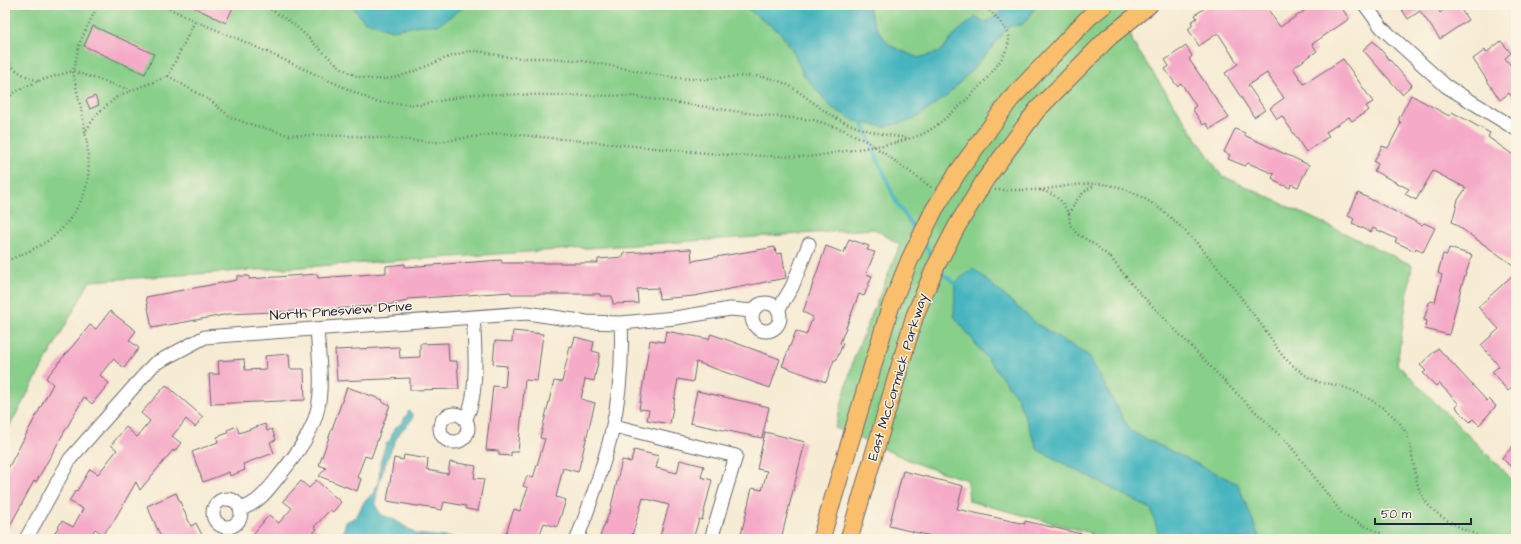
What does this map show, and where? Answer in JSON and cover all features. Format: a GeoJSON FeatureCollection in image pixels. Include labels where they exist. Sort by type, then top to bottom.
{"type":"FeatureCollection","features":[{"type":"Feature","properties":{"kind":"main road","name":"East McCormick Parkway"},"geometry":{"type":"LineString","coordinates":[[822,539],[890,308],[910,259],[934,210],[958,172],[1010,100],[1089,17],[1104,5]]}},
{"type":"Feature","properties":{"kind":"main road","name":"East McCormick Parkway"},"geometry":{"type":"LineString","coordinates":[[848,539],[915,315],[934,268],[957,226],[985,180],[1037,110],[1108,38],[1150,5]]}},
{"type":"Feature","properties":{"kind":"street"},"geometry":{"type":"LineString","coordinates":[[1365,5],[1382,28],[1446,86],[1516,129]]}},
{"type":"Feature","properties":{"kind":"street"},"geometry":{"type":"LineString","coordinates":[[778,310],[792,288],[809,244]]}},
{"type":"Feature","properties":{"kind":"street"},"geometry":{"type":"LineString","coordinates":[[766,302],[771,304],[780,314],[778,324],[775,328],[766,331],[755,325],[752,317],[753,311],[757,305],[766,302]]}},
{"type":"Feature","properties":{"kind":"street","name":"North Pinesview Drive"},"geometry":{"type":"LineString","coordinates":[[26,539],[70,459],[154,364],[204,337],[317,330],[527,313],[587,322],[621,323],[675,318],[730,309],[753,311]]}},
{"type":"Feature","properties":{"kind":"street"},"geometry":{"type":"LineString","coordinates":[[465,419],[470,412],[472,398],[475,357],[473,318]]}},
{"type":"Feature","properties":{"kind":"street"},"geometry":{"type":"LineString","coordinates":[[577,539],[606,460],[614,426],[622,368],[621,323]]}},
{"type":"Feature","properties":{"kind":"street"},"geometry":{"type":"LineString","coordinates":[[240,509],[249,506],[262,497],[300,449],[314,424],[321,390],[317,330]]}},
{"type":"Feature","properties":{"kind":"street"},"geometry":{"type":"LineString","coordinates":[[614,426],[736,456],[711,539]]}},
{"type":"Feature","properties":{"kind":"path"},"geometry":{"type":"LineString","coordinates":[[5,262],[49,240],[67,224],[82,198],[88,178],[88,153],[73,71],[80,42],[98,5]]}},
{"type":"Feature","properties":{"kind":"path"},"geometry":{"type":"LineString","coordinates":[[162,5],[376,102],[421,105],[473,94],[630,96],[762,115],[814,120],[844,130],[870,143],[873,147],[934,190]]}},
{"type":"Feature","properties":{"kind":"path"},"geometry":{"type":"LineString","coordinates":[[264,5],[293,24],[337,64],[354,76],[370,80],[392,79],[467,52],[489,53],[506,57],[563,59],[618,66],[646,74],[693,79],[753,77],[773,79],[798,90],[827,113],[851,126],[878,134],[908,138]]}},
{"type":"Feature","properties":{"kind":"path"},"geometry":{"type":"LineString","coordinates":[[168,76],[211,101],[230,117],[246,124],[289,135],[355,136],[437,142],[500,133],[728,155],[810,157],[873,147],[908,138],[928,131],[960,108],[1002,59],[1009,43],[1008,34],[984,5]]}},
{"type":"Feature","properties":{"kind":"path"},"geometry":{"type":"LineString","coordinates":[[84,133],[98,114],[118,96],[168,76],[195,21]]}},
{"type":"Feature","properties":{"kind":"path"},"geometry":{"type":"LineString","coordinates":[[5,58],[11,67],[24,76],[39,81]]}},
{"type":"Feature","properties":{"kind":"path"},"geometry":{"type":"LineString","coordinates":[[5,101],[11,94],[39,81],[73,71],[131,90]]}},
{"type":"Feature","properties":{"kind":"path"},"geometry":{"type":"LineString","coordinates":[[1069,214],[1074,202],[1084,192],[1096,184]]}},
{"type":"Feature","properties":{"kind":"path"},"geometry":{"type":"LineString","coordinates":[[989,190],[1040,190],[1071,185],[1096,184],[1123,189],[1145,200],[1170,218],[1191,236],[1268,333],[1287,361],[1304,375],[1320,382],[1345,387],[1367,397],[1394,417],[1408,434],[1415,480],[1424,499],[1437,515],[1481,539]]}},
{"type":"Feature","properties":{"kind":"path"},"geometry":{"type":"LineString","coordinates":[[1040,190],[1052,194],[1062,202],[1069,214],[1070,225],[1077,234],[1094,244],[1111,258],[1135,288],[1232,389],[1289,444],[1344,516],[1380,533],[1388,539]]}},
{"type":"Feature","properties":{"kind":"green space"},"geometry":{"type":"Polygon","coordinates":[[[5,5],[1123,5],[1133,43],[1221,175],[1412,265],[1397,364],[1516,483],[1516,539],[1090,539],[1091,533],[969,501],[967,480],[923,466],[835,428],[854,358],[900,245],[875,229],[90,281],[5,434],[5,5]]]}},
{"type":"Feature","properties":{"kind":"water"},"geometry":{"type":"Polygon","coordinates":[[[351,5],[467,5],[438,25],[421,25],[392,30],[364,21],[351,5]]]}},
{"type":"Feature","properties":{"kind":"water"},"geometry":{"type":"Polygon","coordinates":[[[742,5],[868,5],[874,24],[889,45],[918,58],[940,52],[957,32],[976,17],[979,20],[987,22],[1003,10],[1002,5],[1038,5],[1022,25],[1009,26],[984,57],[946,97],[913,120],[883,127],[855,121],[831,107],[803,74],[794,53],[780,32],[742,5]]]}},
{"type":"Feature","properties":{"kind":"water"},"geometry":{"type":"Polygon","coordinates":[[[973,268],[1037,324],[1089,356],[1130,431],[1238,484],[1260,539],[1160,539],[1151,509],[1038,450],[1017,397],[954,316],[955,283],[973,268]]]}},
{"type":"Feature","properties":{"kind":"water"},"geometry":{"type":"Polygon","coordinates":[[[409,411],[413,415],[412,418],[399,434],[387,459],[377,491],[376,507],[382,515],[395,520],[416,534],[462,539],[338,539],[342,535],[346,522],[357,516],[364,502],[374,492],[379,480],[380,463],[386,444],[390,441],[394,429],[402,423],[409,411]]]}},
{"type":"Feature","properties":{"kind":"building"},"geometry":{"type":"Polygon","coordinates":[[[189,5],[234,5],[226,23],[189,5]]]}},
{"type":"Feature","properties":{"kind":"building"},"geometry":{"type":"Polygon","coordinates":[[[1209,5],[1265,5],[1280,27],[1313,5],[1340,5],[1349,19],[1312,44],[1317,51],[1293,68],[1304,84],[1343,59],[1373,102],[1366,106],[1369,110],[1352,121],[1349,117],[1326,132],[1329,136],[1306,152],[1282,116],[1277,119],[1270,108],[1284,98],[1267,73],[1248,85],[1265,110],[1254,117],[1225,73],[1238,64],[1218,33],[1199,46],[1188,29],[1193,25],[1191,22],[1197,18],[1195,15],[1209,5]]]}},
{"type":"Feature","properties":{"kind":"building"},"geometry":{"type":"Polygon","coordinates":[[[1399,5],[1434,5],[1440,13],[1450,5],[1458,5],[1468,20],[1440,39],[1420,11],[1408,19],[1399,5]]]}},
{"type":"Feature","properties":{"kind":"building"},"geometry":{"type":"Polygon","coordinates":[[[93,26],[154,54],[145,74],[84,46],[93,26]]]}},
{"type":"Feature","properties":{"kind":"building"},"geometry":{"type":"Polygon","coordinates":[[[1373,41],[1412,85],[1402,94],[1363,50],[1373,41]]]}},
{"type":"Feature","properties":{"kind":"building"},"geometry":{"type":"Polygon","coordinates":[[[1501,41],[1511,53],[1505,58],[1516,72],[1516,102],[1509,93],[1500,100],[1473,59],[1485,50],[1486,53],[1501,41]]]}},
{"type":"Feature","properties":{"kind":"building"},"geometry":{"type":"Polygon","coordinates":[[[1186,46],[1192,56],[1189,59],[1229,118],[1210,129],[1206,123],[1203,125],[1193,110],[1196,106],[1181,83],[1177,86],[1165,69],[1169,66],[1165,60],[1186,46]]]}},
{"type":"Feature","properties":{"kind":"building"},"geometry":{"type":"Polygon","coordinates":[[[1411,95],[1449,116],[1452,112],[1490,133],[1488,137],[1516,157],[1516,267],[1452,222],[1458,200],[1466,188],[1433,171],[1416,200],[1405,194],[1409,189],[1374,171],[1378,164],[1374,162],[1382,146],[1388,148],[1401,123],[1399,118],[1411,95]]]}},
{"type":"Feature","properties":{"kind":"building"},"geometry":{"type":"Polygon","coordinates":[[[95,96],[99,105],[90,109],[86,100],[95,96]]]}},
{"type":"Feature","properties":{"kind":"building"},"geometry":{"type":"Polygon","coordinates":[[[1235,129],[1245,133],[1244,135],[1309,165],[1298,187],[1291,184],[1290,188],[1274,181],[1272,178],[1274,174],[1248,163],[1245,166],[1228,159],[1230,155],[1224,152],[1235,129]]]}},
{"type":"Feature","properties":{"kind":"building"},"geometry":{"type":"Polygon","coordinates":[[[1358,193],[1422,225],[1424,223],[1435,228],[1423,252],[1416,248],[1415,251],[1395,242],[1397,239],[1373,228],[1371,232],[1352,223],[1354,219],[1348,216],[1358,193]]]}},
{"type":"Feature","properties":{"kind":"building"},"geometry":{"type":"Polygon","coordinates":[[[849,239],[869,246],[867,250],[875,252],[866,274],[872,276],[864,296],[859,294],[840,343],[843,344],[836,360],[834,360],[826,382],[782,366],[796,331],[806,335],[813,317],[803,312],[826,246],[844,253],[849,239]]]}},
{"type":"Feature","properties":{"kind":"building"},"geometry":{"type":"Polygon","coordinates":[[[775,247],[776,254],[782,253],[786,278],[694,296],[659,299],[658,288],[637,289],[638,303],[613,304],[612,296],[600,296],[600,294],[511,294],[511,292],[407,299],[407,301],[394,304],[320,310],[229,314],[152,328],[146,297],[237,280],[237,276],[249,276],[249,279],[317,274],[318,278],[386,273],[386,266],[405,264],[405,267],[501,260],[502,263],[598,263],[598,259],[624,257],[623,253],[691,249],[692,261],[775,247]]]}},
{"type":"Feature","properties":{"kind":"building"},"geometry":{"type":"Polygon","coordinates":[[[1449,248],[1472,255],[1461,288],[1449,335],[1425,329],[1427,321],[1424,320],[1429,303],[1431,301],[1435,302],[1442,275],[1438,273],[1443,254],[1447,255],[1449,248]]]}},
{"type":"Feature","properties":{"kind":"building"},"geometry":{"type":"Polygon","coordinates":[[[1516,272],[1516,384],[1508,391],[1492,372],[1499,366],[1481,345],[1499,329],[1478,307],[1516,272]]]}},
{"type":"Feature","properties":{"kind":"building"},"geometry":{"type":"Polygon","coordinates":[[[110,311],[136,331],[129,340],[139,348],[124,368],[113,359],[100,375],[109,383],[92,404],[84,397],[36,482],[34,481],[5,535],[5,474],[53,384],[46,378],[90,325],[96,329],[110,311]]]}},
{"type":"Feature","properties":{"kind":"building"},"geometry":{"type":"Polygon","coordinates":[[[513,331],[543,334],[537,381],[525,380],[518,452],[511,452],[511,456],[499,455],[499,451],[486,450],[493,386],[505,387],[507,366],[495,365],[493,363],[495,341],[512,342],[513,331]]]}},
{"type":"Feature","properties":{"kind":"building"},"geometry":{"type":"Polygon","coordinates":[[[666,331],[709,339],[711,334],[780,359],[770,388],[696,362],[693,382],[678,379],[670,424],[647,420],[649,410],[639,409],[650,340],[664,342],[666,331]]]}},
{"type":"Feature","properties":{"kind":"building"},"geometry":{"type":"Polygon","coordinates":[[[575,337],[594,342],[592,351],[600,353],[594,381],[585,379],[581,399],[595,403],[578,472],[563,468],[556,497],[566,500],[557,527],[544,523],[538,539],[504,539],[514,509],[520,511],[528,488],[523,486],[527,476],[533,478],[545,439],[540,438],[554,381],[562,382],[570,346],[572,347],[575,337]]]}},
{"type":"Feature","properties":{"kind":"building"},"geometry":{"type":"Polygon","coordinates":[[[448,343],[449,361],[457,361],[459,389],[410,390],[410,378],[337,381],[335,350],[399,347],[400,358],[420,357],[420,344],[448,343]]]}},
{"type":"Feature","properties":{"kind":"building"},"geometry":{"type":"Polygon","coordinates":[[[1438,348],[1487,401],[1489,399],[1496,406],[1479,425],[1473,419],[1470,422],[1458,410],[1456,406],[1459,404],[1439,383],[1436,386],[1423,373],[1426,371],[1420,365],[1438,348]]]}},
{"type":"Feature","properties":{"kind":"building"},"geometry":{"type":"Polygon","coordinates":[[[289,354],[290,369],[304,369],[305,400],[211,404],[209,374],[219,374],[218,361],[244,359],[245,370],[266,369],[265,356],[289,354]]]}},
{"type":"Feature","properties":{"kind":"building"},"geometry":{"type":"Polygon","coordinates":[[[166,385],[203,417],[195,427],[186,419],[172,436],[181,443],[174,452],[173,450],[140,490],[136,482],[113,522],[103,534],[95,529],[89,539],[51,539],[62,521],[73,527],[83,509],[69,501],[76,490],[77,491],[90,469],[98,474],[117,450],[111,445],[126,427],[137,437],[150,421],[141,413],[166,385]]]}},
{"type":"Feature","properties":{"kind":"building"},"geometry":{"type":"Polygon","coordinates":[[[347,387],[383,400],[382,402],[390,405],[371,458],[365,456],[357,477],[361,479],[357,491],[319,476],[326,468],[319,465],[347,387]]]}},
{"type":"Feature","properties":{"kind":"building"},"geometry":{"type":"Polygon","coordinates":[[[697,391],[769,407],[762,438],[690,423],[697,391]]]}},
{"type":"Feature","properties":{"kind":"building"},"geometry":{"type":"Polygon","coordinates":[[[265,424],[267,431],[272,429],[276,440],[270,442],[274,453],[243,464],[245,470],[230,476],[229,472],[203,482],[192,452],[218,442],[217,437],[228,433],[227,430],[237,426],[239,433],[265,424]]]}},
{"type":"Feature","properties":{"kind":"building"},"geometry":{"type":"Polygon","coordinates":[[[765,432],[805,442],[781,539],[740,539],[752,488],[762,490],[767,471],[757,469],[765,432]]]}},
{"type":"Feature","properties":{"kind":"building"},"geometry":{"type":"Polygon","coordinates":[[[1516,443],[1516,472],[1502,458],[1516,443]]]}},
{"type":"Feature","properties":{"kind":"building"},"geometry":{"type":"Polygon","coordinates":[[[634,450],[659,456],[656,468],[677,473],[680,460],[704,466],[701,477],[712,480],[702,520],[699,519],[693,539],[659,539],[669,505],[643,498],[631,539],[609,539],[600,536],[610,511],[622,460],[631,462],[634,450]]]}},
{"type":"Feature","properties":{"kind":"building"},"geometry":{"type":"Polygon","coordinates":[[[404,455],[428,459],[427,470],[448,474],[450,462],[476,466],[474,478],[484,479],[478,511],[466,509],[466,506],[444,502],[442,510],[387,501],[394,458],[403,460],[404,455]]]}},
{"type":"Feature","properties":{"kind":"building"},"geometry":{"type":"Polygon","coordinates":[[[903,471],[963,486],[957,509],[1025,524],[1025,521],[1086,535],[1085,539],[943,539],[889,526],[903,471]]]}},
{"type":"Feature","properties":{"kind":"building"},"geometry":{"type":"Polygon","coordinates":[[[316,480],[341,502],[333,512],[330,510],[314,527],[317,529],[308,539],[259,539],[253,534],[269,515],[279,523],[292,508],[283,501],[301,481],[309,488],[316,480]]]}},
{"type":"Feature","properties":{"kind":"building"},"geometry":{"type":"Polygon","coordinates":[[[176,493],[191,526],[196,523],[204,539],[162,539],[147,506],[176,493]]]}},
{"type":"Feature","properties":{"kind":"waterway"},"geometry":{"type":"LineString","coordinates":[[860,117],[896,202],[917,233]]}},
{"type":"Feature","properties":{"kind":"waterway"},"geometry":{"type":"LineString","coordinates":[[923,242],[934,260]]}},
{"type":"Feature","properties":{"kind":"waterway"},"geometry":{"type":"LineString","coordinates":[[940,269],[944,275],[959,286]]}}]}
